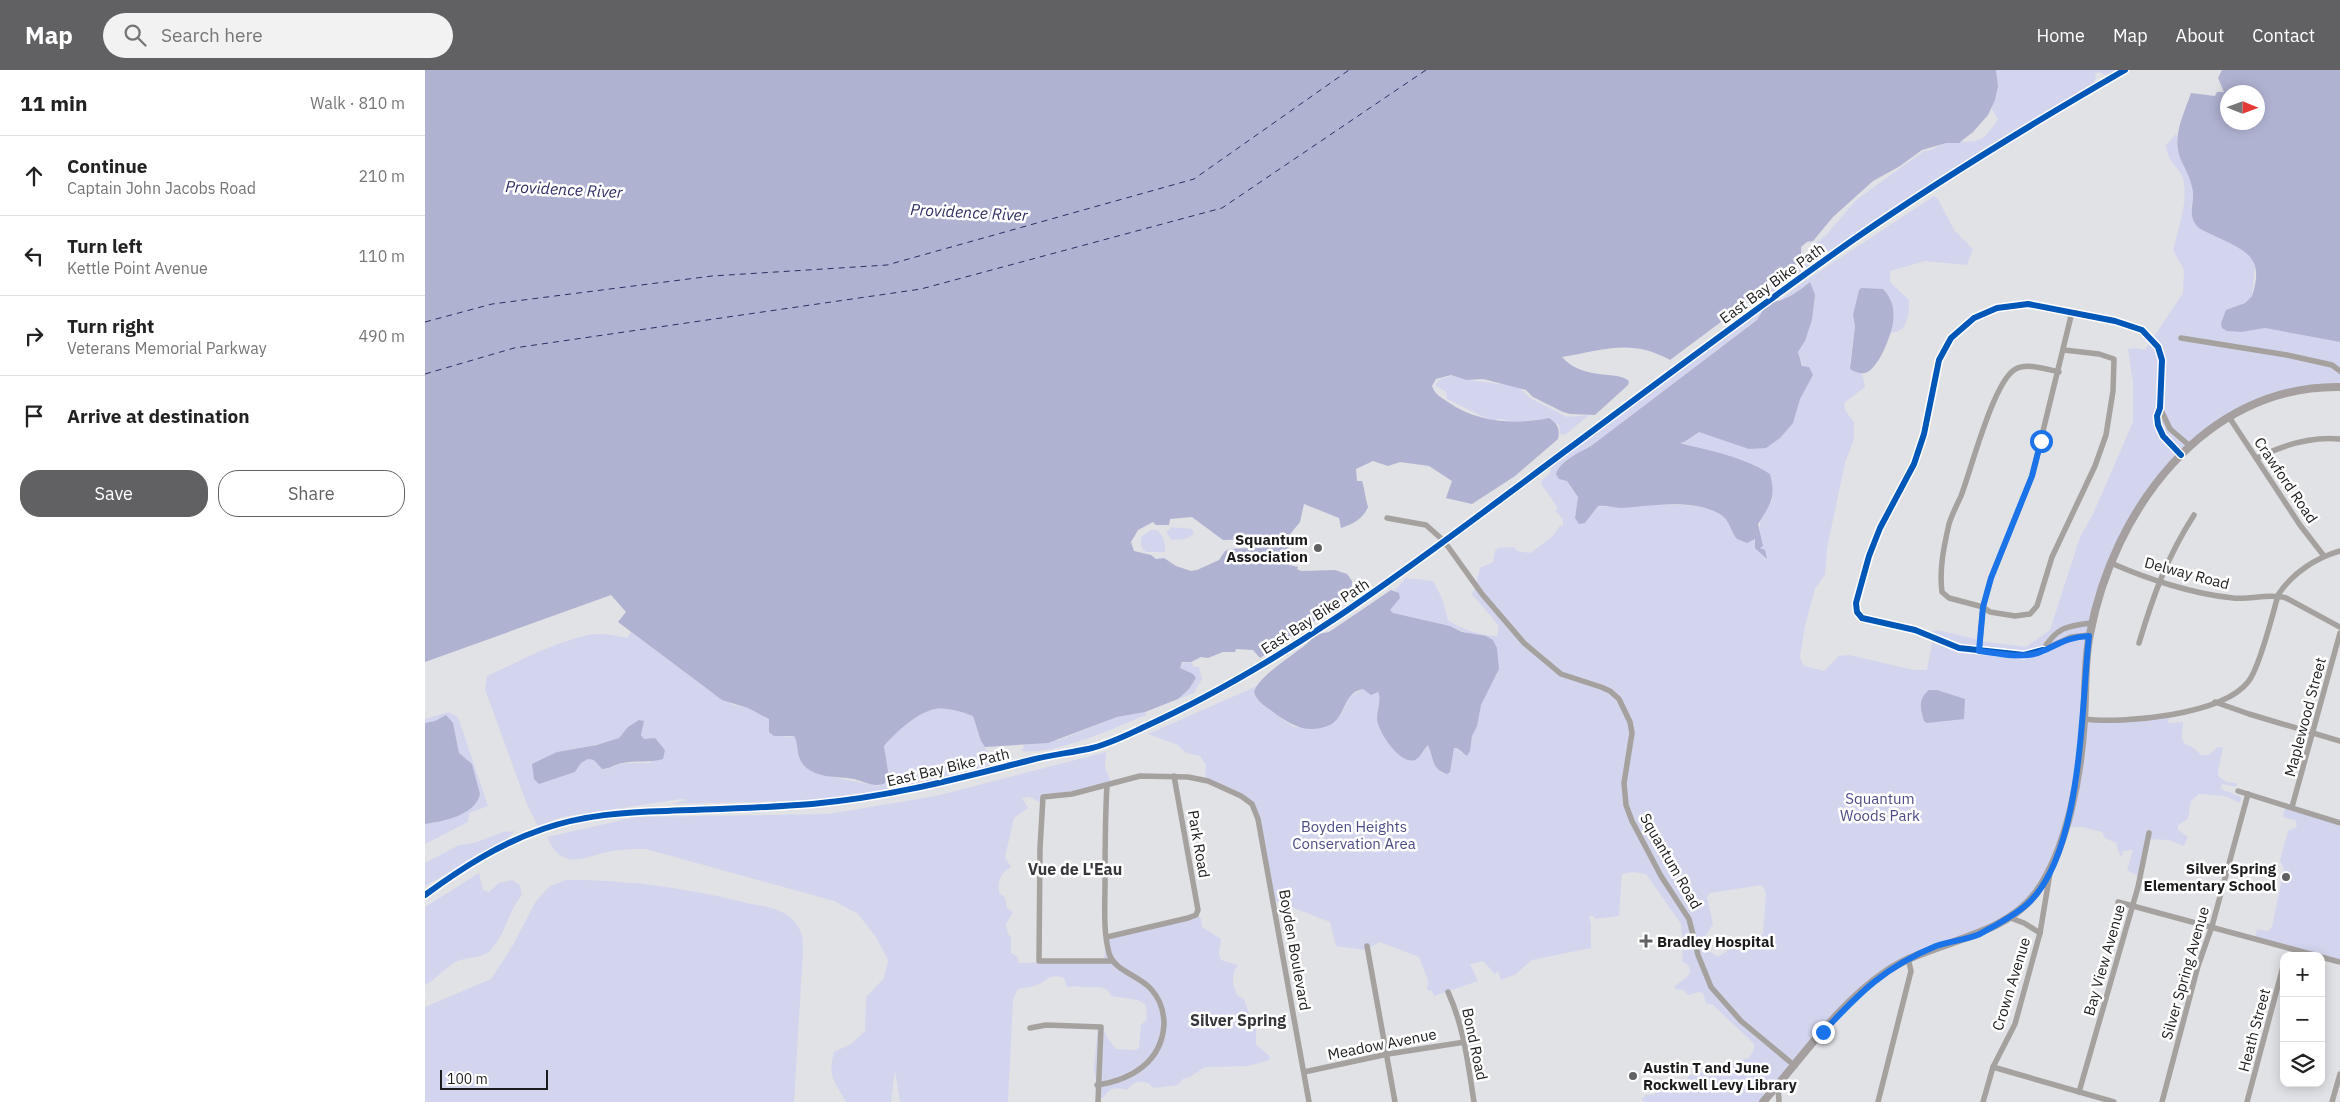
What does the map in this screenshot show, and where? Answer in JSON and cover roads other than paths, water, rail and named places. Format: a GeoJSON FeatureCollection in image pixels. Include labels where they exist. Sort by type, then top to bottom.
{"type":"FeatureCollection","features":[{"type":"Feature","properties":{"kind":"main road"},"geometry":{"type":"LineString","coordinates":[[1763,1102],[1823,1032],[1874,980],[1908,958],[1939,945],[1979,934],[2025,906],[2051,870],[2062,839],[2081,755],[2089,636],[2111,562],[2129,525],[2149,494],[2181,454],[2229,417],[2256,402],[2283,392],[2310,388],[2340,387]]}},
{"type":"Feature","properties":{"kind":"street"},"geometry":{"type":"LineString","coordinates":[[2089,636],[2071,637],[2043,650],[2024,655],[1979,651],[1959,648],[1915,630],[1862,618],[1857,612],[1856,603],[1880,528],[1917,456],[1924,434],[1939,360],[1951,338],[1974,318],[1997,308],[2022,304],[2072,312],[2134,326],[2152,339],[2157,347],[2163,364],[2160,408],[2157,416],[2159,429],[2181,454]]}},
{"type":"Feature","properties":{"kind":"street"},"geometry":{"type":"LineString","coordinates":[[1979,651],[1983,607],[1991,578],[2032,476],[2059,372],[2072,312]]}},
{"type":"Feature","properties":{"kind":"street"},"geometry":{"type":"LineString","coordinates":[[2181,338],[2287,355],[2332,365],[2340,370]]}},
{"type":"Feature","properties":{"kind":"street"},"geometry":{"type":"LineString","coordinates":[[2059,372],[2026,366],[2015,370],[2004,379],[1972,458],[1962,495],[1950,521],[1941,564],[1942,592],[1949,598],[1983,607],[1990,612],[2015,616],[2030,614],[2037,606],[2063,530],[2095,466],[2106,435],[2113,391],[2114,359],[2110,356],[2064,350]]}},
{"type":"Feature","properties":{"kind":"street"},"geometry":{"type":"LineString","coordinates":[[2160,408],[2170,429],[2190,446]]}},
{"type":"Feature","properties":{"kind":"street","name":"Crawford Road"},"geometry":{"type":"LineString","coordinates":[[2229,417],[2300,525],[2324,556]]}},
{"type":"Feature","properties":{"kind":"street"},"geometry":{"type":"LineString","coordinates":[[2257,458],[2272,451],[2315,438],[2340,439]]}},
{"type":"Feature","properties":{"kind":"street"},"geometry":{"type":"LineString","coordinates":[[2139,643],[2158,581],[2179,538],[2195,515]]}},
{"type":"Feature","properties":{"kind":"street","name":"Squantum Road"},"geometry":{"type":"LineString","coordinates":[[1387,518],[1425,526],[1444,541],[1481,594],[1524,643],[1561,674],[1611,691],[1619,699],[1630,722],[1632,733],[1625,769],[1626,804],[1632,821],[1661,876],[1689,919],[1698,955],[1711,987],[1741,1021],[1795,1066]]}},
{"type":"Feature","properties":{"kind":"street"},"geometry":{"type":"LineString","coordinates":[[2084,719],[2159,718],[2215,702],[2239,691],[2250,680],[2255,671],[2278,595],[2284,586],[2307,566],[2324,556],[2340,551]]}},
{"type":"Feature","properties":{"kind":"street","name":"Delway Road"},"geometry":{"type":"LineString","coordinates":[[2111,562],[2158,581],[2216,596],[2236,599],[2278,595]]}},
{"type":"Feature","properties":{"kind":"street"},"geometry":{"type":"LineString","coordinates":[[2278,595],[2340,627]]}},
{"type":"Feature","properties":{"kind":"street"},"geometry":{"type":"LineString","coordinates":[[2043,650],[2058,630],[2074,625],[2092,623]]}},
{"type":"Feature","properties":{"kind":"street","name":"Maplewood Street"},"geometry":{"type":"LineString","coordinates":[[2292,807],[2340,633]]}},
{"type":"Feature","properties":{"kind":"street"},"geometry":{"type":"LineString","coordinates":[[2215,702],[2340,741]]}},
{"type":"Feature","properties":{"kind":"street"},"geometry":{"type":"LineString","coordinates":[[1097,1085],[1122,1080],[1148,1064],[1161,1042],[1163,1011],[1153,990],[1143,981],[1112,961],[1039,961],[1042,800],[1043,797],[1072,794],[1140,776],[1174,776]]}},
{"type":"Feature","properties":{"kind":"street","name":"Boyden Boulevard"},"geometry":{"type":"LineString","coordinates":[[1174,776],[1207,781],[1241,796],[1252,804],[1258,819],[1309,1102]]}},
{"type":"Feature","properties":{"kind":"street","name":"Park Road"},"geometry":{"type":"LineString","coordinates":[[1107,936],[1195,915],[1198,910],[1174,776]]}},
{"type":"Feature","properties":{"kind":"street"},"geometry":{"type":"LineString","coordinates":[[1107,785],[1105,924],[1112,961]]}},
{"type":"Feature","properties":{"kind":"street"},"geometry":{"type":"LineString","coordinates":[[2238,791],[2340,823]]}},
{"type":"Feature","properties":{"kind":"street","name":"Silver Spring Avenue"},"geometry":{"type":"LineString","coordinates":[[2162,1102],[2198,966],[2248,794]]}},
{"type":"Feature","properties":{"kind":"street","name":"Bay View Avenue"},"geometry":{"type":"LineString","coordinates":[[2079,1092],[2133,906],[2149,833]]}},
{"type":"Feature","properties":{"kind":"street","name":"Crown Avenue"},"geometry":{"type":"LineString","coordinates":[[1983,1102],[1993,1067],[2015,1024],[2041,933],[2051,870]]}},
{"type":"Feature","properties":{"kind":"street"},"geometry":{"type":"LineString","coordinates":[[2118,902],[2306,952]]}},
{"type":"Feature","properties":{"kind":"street"},"geometry":{"type":"LineString","coordinates":[[2007,917],[2024,923],[2041,933]]}},
{"type":"Feature","properties":{"kind":"street"},"geometry":{"type":"LineString","coordinates":[[1367,946],[1388,1054],[1395,1102]]}},
{"type":"Feature","properties":{"kind":"street"},"geometry":{"type":"LineString","coordinates":[[2287,952],[2288,947]]}},
{"type":"Feature","properties":{"kind":"street"},"geometry":{"type":"LineString","coordinates":[[1877,1102],[1911,971],[1908,958]]}},
{"type":"Feature","properties":{"kind":"street"},"geometry":{"type":"LineString","coordinates":[[2325,958],[2340,962]]}},
{"type":"Feature","properties":{"kind":"street","name":"Heath Street"},"geometry":{"type":"LineString","coordinates":[[2247,1102],[2280,979]]}},
{"type":"Feature","properties":{"kind":"street","name":"Bond Road"},"geometry":{"type":"LineString","coordinates":[[1448,992],[1465,1042],[1474,1102]]}},
{"type":"Feature","properties":{"kind":"street"},"geometry":{"type":"LineString","coordinates":[[1030,1028],[1046,1025],[1101,1027],[1097,1102]]}},
{"type":"Feature","properties":{"kind":"street","name":"Meadow Avenue"},"geometry":{"type":"LineString","coordinates":[[1304,1072],[1388,1054],[1465,1042]]}},
{"type":"Feature","properties":{"kind":"street"},"geometry":{"type":"LineString","coordinates":[[1993,1067],[2114,1102]]}},
{"type":"Feature","properties":{"kind":"street"},"geometry":{"type":"LineString","coordinates":[[2333,1102],[2340,1074]]}},
{"type":"Feature","properties":{"kind":"street"},"geometry":{"type":"LineString","coordinates":[[1778,1086],[1779,1102]]}},
{"type":"Feature","properties":{"kind":"street"},"geometry":{"type":"LineString","coordinates":[[2085,1102],[2087,1095]]}},
{"type":"Feature","properties":{"kind":"water","name":"Providence River"},"geometry":{"type":"Polygon","coordinates":[[[425,70],[1996,70],[1998,86],[1995,100],[1988,115],[1973,132],[1959,143],[1946,143],[1922,150],[1900,166],[1873,181],[1833,217],[1813,241],[1807,242],[1801,247],[1799,261],[1789,273],[1764,290],[1764,295],[1768,302],[1774,302],[1791,296],[1810,282],[1815,295],[1812,320],[1805,341],[1798,352],[1802,366],[1809,367],[1813,375],[1800,399],[1793,423],[1780,438],[1766,448],[1749,449],[1699,432],[1680,443],[1737,458],[1770,474],[1772,482],[1771,500],[1758,524],[1763,546],[1760,548],[1765,550],[1767,559],[1755,548],[1755,539],[1747,543],[1737,539],[1723,516],[1709,509],[1697,506],[1671,504],[1621,508],[1598,506],[1585,523],[1579,524],[1575,518],[1578,497],[1567,481],[1559,479],[1556,474],[1566,461],[1591,446],[1757,320],[1765,306],[1759,298],[1753,298],[1670,360],[1643,349],[1630,348],[1604,349],[1562,357],[1580,369],[1616,376],[1629,381],[1628,385],[1595,415],[1563,412],[1533,397],[1526,390],[1483,379],[1467,380],[1451,375],[1436,379],[1432,386],[1437,394],[1460,409],[1484,418],[1510,422],[1549,418],[1554,422],[1559,432],[1558,439],[1515,476],[1472,504],[1446,498],[1452,481],[1429,466],[1400,462],[1388,466],[1373,461],[1356,469],[1357,481],[1362,481],[1368,507],[1357,520],[1341,528],[1339,518],[1304,504],[1300,522],[1287,538],[1223,540],[1192,517],[1170,519],[1169,525],[1156,525],[1153,522],[1138,530],[1131,542],[1134,551],[1151,555],[1156,559],[1164,558],[1176,566],[1191,571],[1219,560],[1225,551],[1230,549],[1290,546],[1285,554],[1289,558],[1289,565],[1298,567],[1297,569],[1301,571],[1335,570],[1347,574],[1352,581],[1351,595],[1313,622],[1312,626],[1318,634],[1329,632],[1391,590],[1399,593],[1400,598],[1390,610],[1393,613],[1450,626],[1462,632],[1486,636],[1493,640],[1497,648],[1499,669],[1481,705],[1477,726],[1472,736],[1470,751],[1467,756],[1457,748],[1454,748],[1450,772],[1447,774],[1436,766],[1428,745],[1415,760],[1403,758],[1391,746],[1378,725],[1380,698],[1378,692],[1371,695],[1363,689],[1356,691],[1351,695],[1335,721],[1330,725],[1314,729],[1307,729],[1293,724],[1259,701],[1254,692],[1257,685],[1310,641],[1312,636],[1309,628],[1305,628],[1260,658],[1253,650],[1236,649],[1235,652],[1223,652],[1208,658],[1201,657],[1191,662],[1182,662],[1180,668],[1193,674],[1196,678],[1189,689],[1178,699],[1145,712],[1117,717],[1048,743],[985,747],[981,741],[973,716],[944,709],[928,711],[907,724],[884,746],[888,771],[885,783],[877,785],[854,779],[819,774],[807,768],[800,760],[794,736],[774,736],[769,732],[769,719],[748,708],[722,700],[618,622],[626,612],[611,595],[425,662],[425,70]]]}},
{"type":"Feature","properties":{"kind":"water"},"geometry":{"type":"Polygon","coordinates":[[[2222,70],[2340,70],[2340,342],[2265,328],[2241,332],[2227,331],[2222,328],[2221,323],[2226,310],[2245,303],[2252,296],[2256,282],[2256,271],[2254,263],[2242,250],[2202,230],[2196,225],[2192,216],[2192,187],[2181,160],[2177,143],[2182,117],[2191,93],[2215,96],[2217,92],[2220,92],[2220,130],[2265,130],[2265,85],[2221,85],[2218,78],[2222,70]]]}},
{"type":"Feature","properties":{"kind":"water"},"geometry":{"type":"Polygon","coordinates":[[[1861,288],[1883,289],[1891,300],[1894,313],[1887,343],[1875,365],[1865,373],[1850,369],[1855,326],[1853,315],[1861,288]]]}},
{"type":"Feature","properties":{"kind":"water"},"geometry":{"type":"Polygon","coordinates":[[[1929,690],[1937,690],[1965,699],[1964,719],[1927,723],[1924,721],[1921,704],[1925,693],[1929,690]]]}},
{"type":"Feature","properties":{"kind":"water"},"geometry":{"type":"Polygon","coordinates":[[[446,715],[453,723],[459,753],[472,764],[480,794],[472,808],[465,812],[449,819],[425,824],[425,723],[435,721],[446,715]]]}},
{"type":"Feature","properties":{"kind":"water"},"geometry":{"type":"Polygon","coordinates":[[[639,720],[644,721],[641,735],[644,739],[655,738],[665,750],[663,759],[627,762],[602,769],[594,760],[588,759],[581,763],[575,772],[539,784],[534,779],[532,764],[557,752],[597,745],[619,738],[628,727],[639,720]]]}},
{"type":"Feature","properties":{"kind":"place","name":"Squantum Association"},"geometry":{"type":"Point","coordinates":[1318,548]}},
{"type":"Feature","properties":{"kind":"place","name":"Silver Spring Elementary School"},"geometry":{"type":"Point","coordinates":[2286,877]}},
{"type":"Feature","properties":{"kind":"place","name":"Bradley Hospital"},"geometry":{"type":"Point","coordinates":[1646,941]}},
{"type":"Feature","properties":{"kind":"place","name":"Austin T and June Rockwell Levy Library"},"geometry":{"type":"Point","coordinates":[1633,1076]}},
{"type":"Feature","properties":{"kind":"district","name":"Vue de L'Eau"},"geometry":{"type":"Point","coordinates":[1075,869]}},
{"type":"Feature","properties":{"kind":"district","name":"Silver Spring"},"geometry":{"type":"Point","coordinates":[1238,1020]}},
{"type":"Feature","properties":{"kind":"park label","name":"Squantum Woods Park"},"geometry":{"type":"Point","coordinates":[1880,806]}},
{"type":"Feature","properties":{"kind":"park label","name":"Boyden Heights Conservation Area"},"geometry":{"type":"Point","coordinates":[1354,834]}}]}
